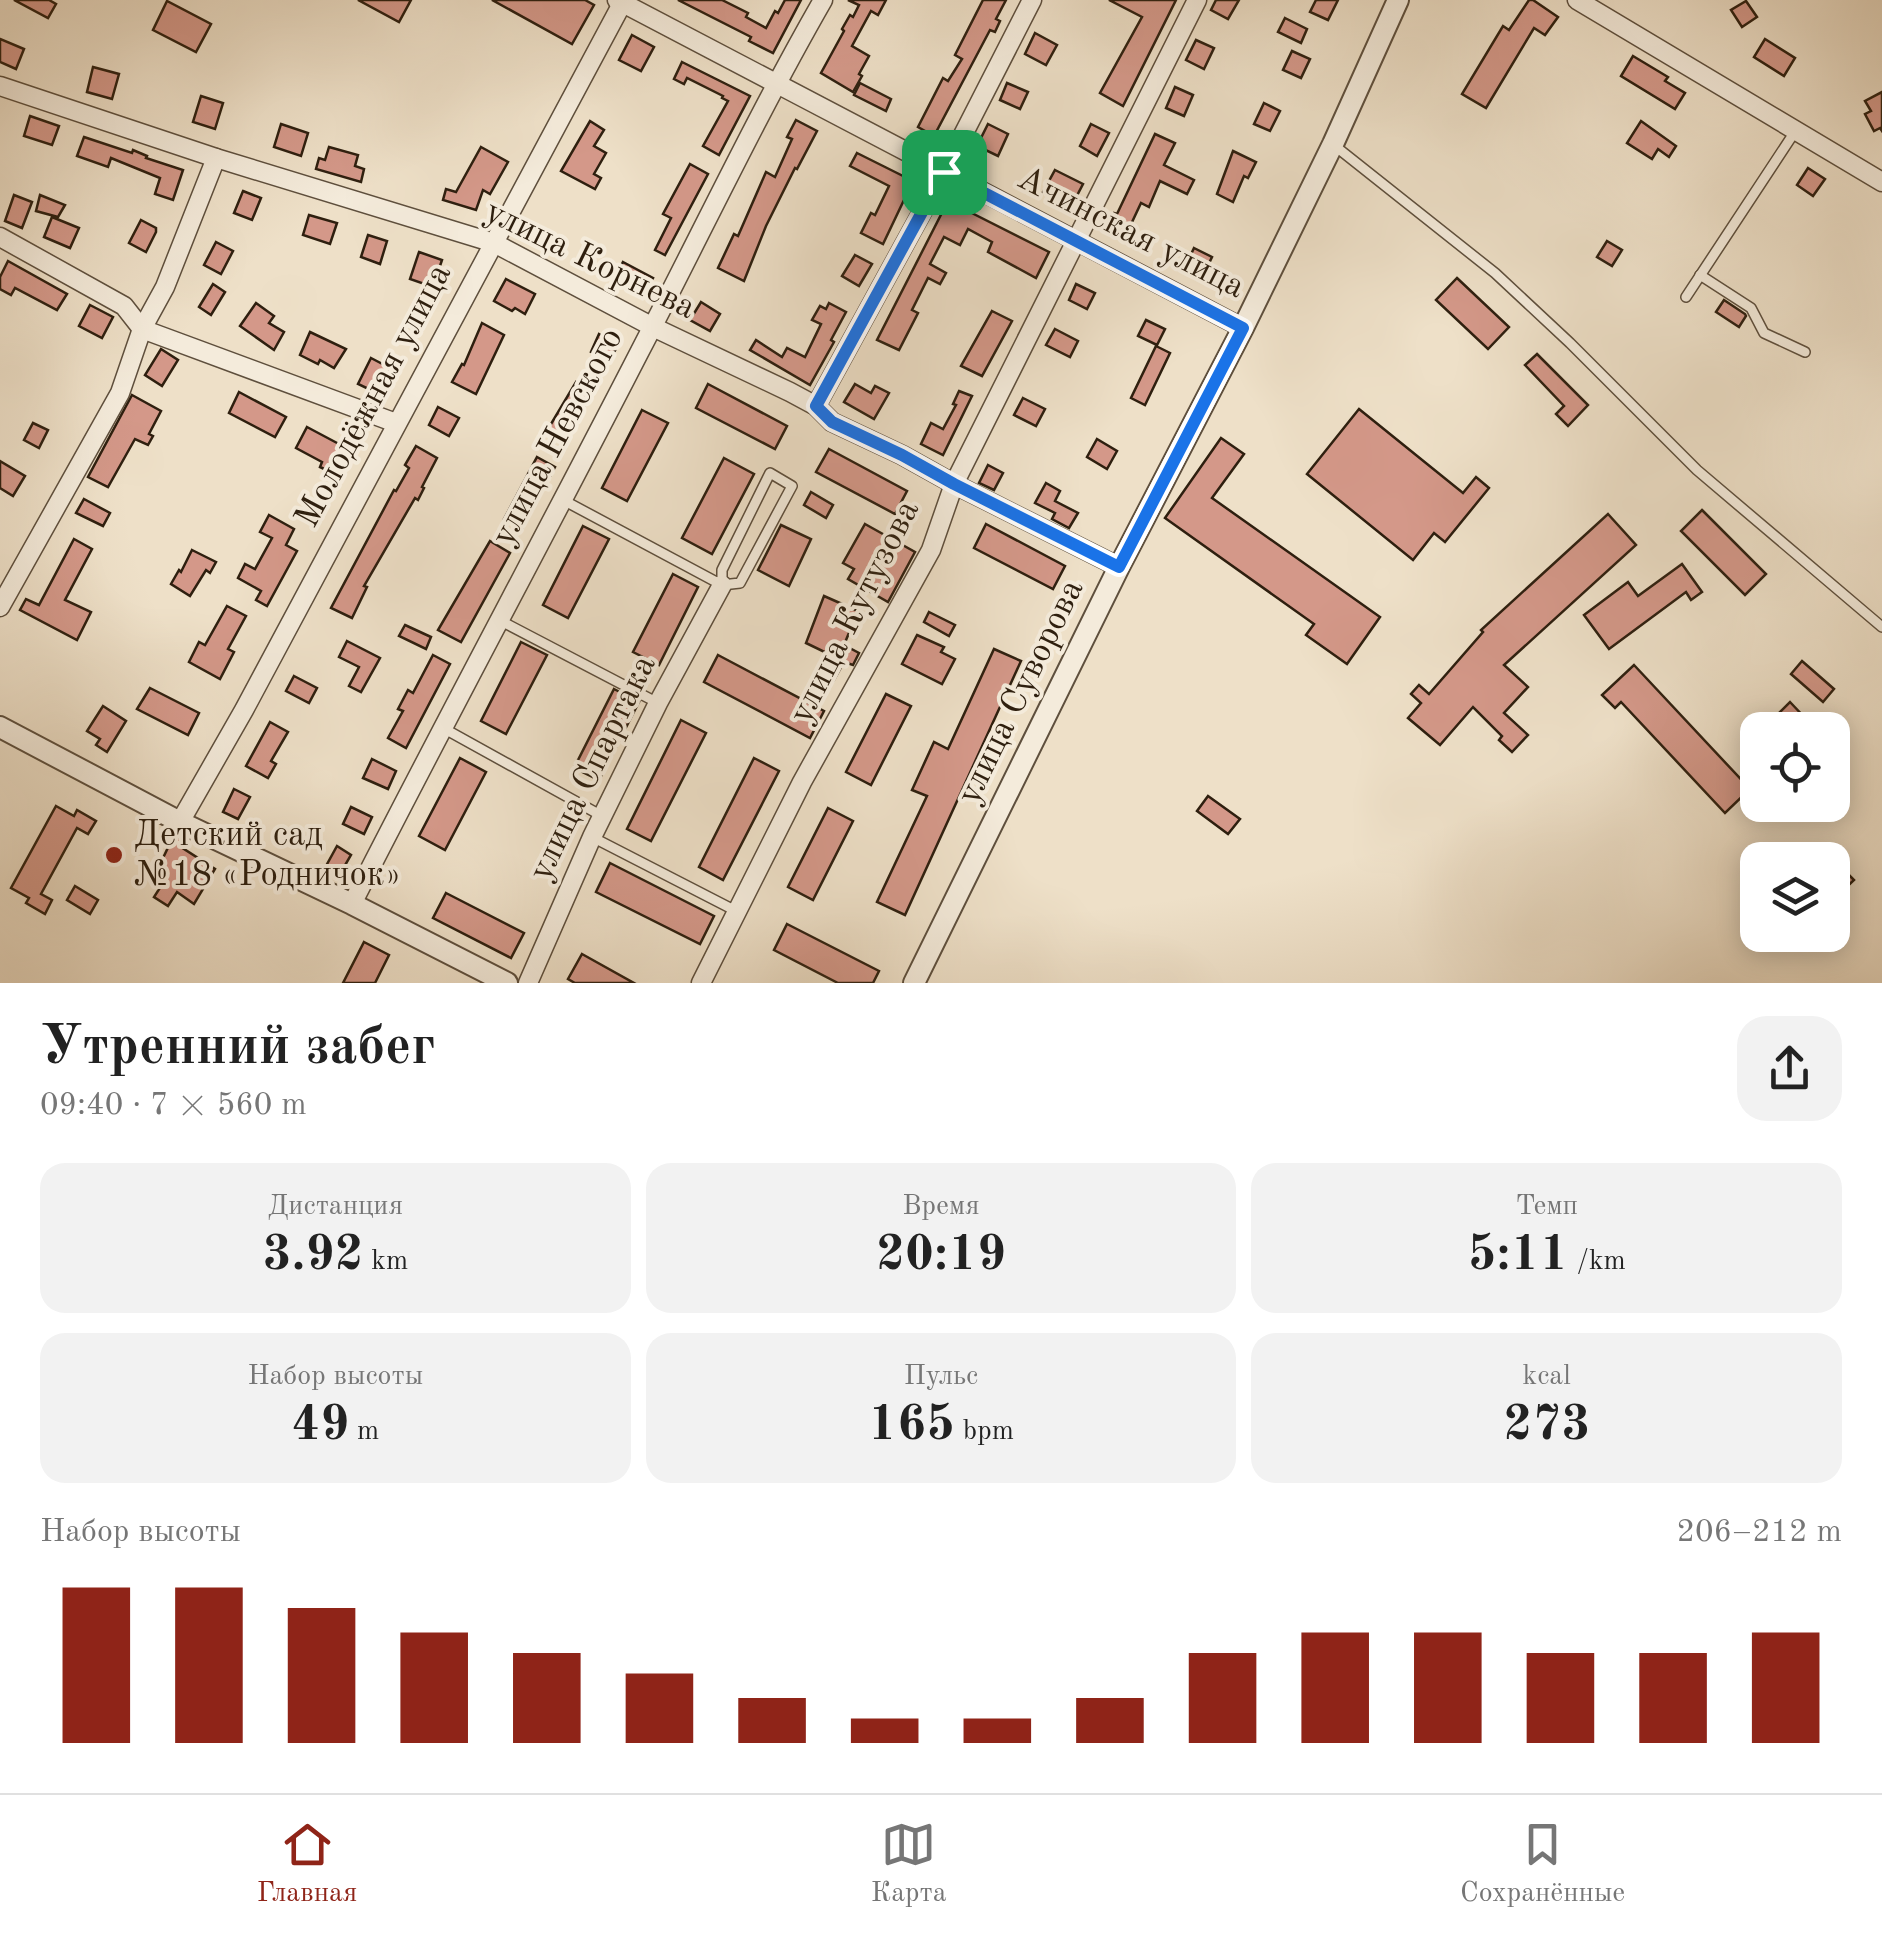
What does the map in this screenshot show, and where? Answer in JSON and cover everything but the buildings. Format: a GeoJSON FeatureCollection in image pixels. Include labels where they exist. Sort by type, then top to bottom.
{"type":"FeatureCollection","features":[{"type":"Feature","properties":{"kind":"street","name":"улица Невского"},"geometry":{"type":"LineString","coordinates":[[352,904],[822,0]]}},
{"type":"Feature","properties":{"kind":"street"},"geometry":{"type":"LineString","coordinates":[[816,406],[944,172],[1032,0]]}},
{"type":"Feature","properties":{"kind":"street","name":"улица Кутузова"},"geometry":{"type":"LineString","coordinates":[[701,983],[802,782],[931,550],[954,484],[1197,0]]}},
{"type":"Feature","properties":{"kind":"street","name":"улица Суворова"},"geometry":{"type":"LineString","coordinates":[[914,983],[1119,567],[1243,328],[1398,0]]}},
{"type":"Feature","properties":{"kind":"street"},"geometry":{"type":"LineString","coordinates":[[1577,0],[1882,182]]}},
{"type":"Feature","properties":{"kind":"street","name":"Ачинская улица"},"geometry":{"type":"LineString","coordinates":[[621,1],[1243,328]]}},
{"type":"Feature","properties":{"kind":"street","name":"Молодёжная улица"},"geometry":{"type":"LineString","coordinates":[[180,822],[244,710],[621,1]]}},
{"type":"Feature","properties":{"kind":"street","name":"улица Корнева"},"geometry":{"type":"LineString","coordinates":[[0,86],[216,158],[494,243],[653,327],[816,406],[832,422],[1119,567]]}},
{"type":"Feature","properties":{"kind":"street"},"geometry":{"type":"LineString","coordinates":[[0,607],[120,393],[142,329],[165,287],[216,158]]}},
{"type":"Feature","properties":{"kind":"street"},"geometry":{"type":"LineString","coordinates":[[0,237],[124,306],[142,329],[396,423]]}},
{"type":"Feature","properties":{"kind":"street","name":"улица Спартака"},"geometry":{"type":"LineString","coordinates":[[528,983],[602,816],[722,585]]}},
{"type":"Feature","properties":{"kind":"street"},"geometry":{"type":"LineString","coordinates":[[0,728],[180,822],[507,983]]}},
{"type":"Feature","properties":{"kind":"lane"},"geometry":{"type":"LineString","coordinates":[[1686,296],[1796,130]]}},
{"type":"Feature","properties":{"kind":"lane"},"geometry":{"type":"LineString","coordinates":[[1333,144],[1494,274],[1697,470],[1882,627]]}},
{"type":"Feature","properties":{"kind":"lane"},"geometry":{"type":"LineString","coordinates":[[1700,274],[1751,308],[1764,334],[1805,352]]}},
{"type":"Feature","properties":{"kind":"lane"},"geometry":{"type":"LineString","coordinates":[[563,500],[722,585],[740,583],[792,486],[770,472],[722,570],[722,585]]}},
{"type":"Feature","properties":{"kind":"lane"},"geometry":{"type":"LineString","coordinates":[[498,620],[658,704]]}},
{"type":"Feature","properties":{"kind":"lane"},"geometry":{"type":"LineString","coordinates":[[442,728],[602,816]]}},
{"type":"Feature","properties":{"kind":"lane"},"geometry":{"type":"LineString","coordinates":[[592,837],[737,911]]}},
{"type":"Feature","properties":{"kind":"place","name":"Детский сад №18 «Родничок»"},"geometry":{"type":"Point","coordinates":[114,855]}},
{"type":"Feature","properties":{"kind":"route"},"geometry":{"type":"LineString","coordinates":[[944,172],[1243,328],[1119,567],[832,422],[816,406],[944,172]]}}]}
